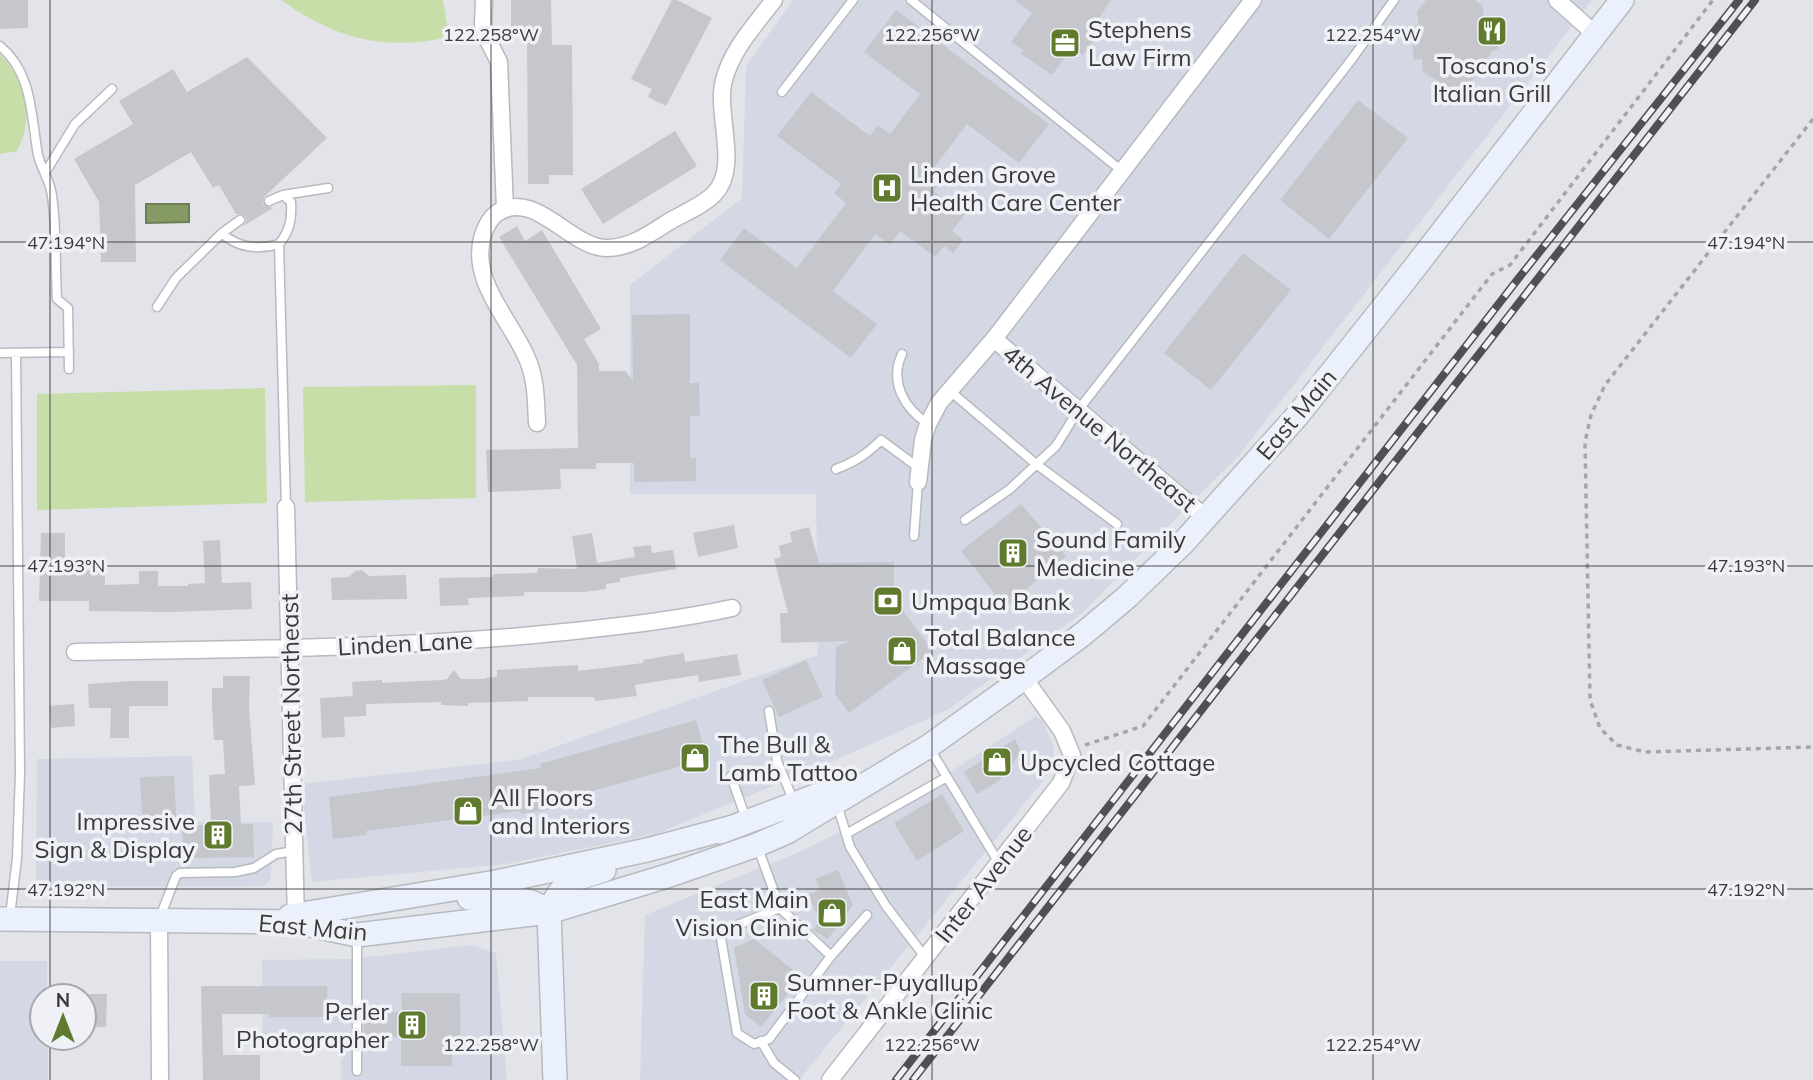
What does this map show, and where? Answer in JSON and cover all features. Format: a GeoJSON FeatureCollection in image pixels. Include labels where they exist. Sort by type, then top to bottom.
{"type":"FeatureCollection","features":[{"type":"Feature","properties":{"kind":"main road","name":"East Main"},"geometry":{"type":"LineString","coordinates":[[296,919],[357,935],[550,912],[667,876],[787,832],[929,746],[1083,634],[1127,597],[1206,518],[1306,405],[1622,0]]}},
{"type":"Feature","properties":{"kind":"main road","name":"East Main"},"geometry":{"type":"LineString","coordinates":[[550,912],[558,892],[568,882],[740,825],[904,762]]}},
{"type":"Feature","properties":{"kind":"main road","name":"East Main"},"geometry":{"type":"LineString","coordinates":[[5,919],[296,919],[382,900],[496,882],[647,850],[740,825]]}},
{"type":"Feature","properties":{"kind":"main road","name":"East Main"},"geometry":{"type":"LineString","coordinates":[[382,900],[513,898],[540,905],[550,912]]}},
{"type":"Feature","properties":{"kind":"main road"},"geometry":{"type":"LineString","coordinates":[[550,912],[555,1080]]}},
{"type":"Feature","properties":{"kind":"street"},"geometry":{"type":"LineString","coordinates":[[484,0],[483,24],[499,62],[505,209]]}},
{"type":"Feature","properties":{"kind":"street"},"geometry":{"type":"LineString","coordinates":[[537,423],[536,384],[527,357],[487,284],[481,265],[482,239],[486,227],[496,214],[505,209],[532,210],[586,243],[608,248],[637,240],[709,199],[721,185],[725,170],[722,106],[724,79],[740,44],[774,0]]}},
{"type":"Feature","properties":{"kind":"street"},"geometry":{"type":"LineString","coordinates":[[919,475],[928,424],[939,403],[994,338],[1253,0]]}},
{"type":"Feature","properties":{"kind":"street"},"geometry":{"type":"LineString","coordinates":[[1557,0],[1595,34]]}},
{"type":"Feature","properties":{"kind":"street","name":"4th Avenue Northeast"},"geometry":{"type":"LineString","coordinates":[[994,338],[1206,518]]}},
{"type":"Feature","properties":{"kind":"street","name":"27th Street Northeast"},"geometry":{"type":"LineString","coordinates":[[286,507],[296,919]]}},
{"type":"Feature","properties":{"kind":"street","name":"Linden Lane"},"geometry":{"type":"LineString","coordinates":[[75,652],[359,647],[496,639],[604,627],[732,608]]}},
{"type":"Feature","properties":{"kind":"street"},"geometry":{"type":"LineString","coordinates":[[1024,678],[1062,731],[1070,750]]}},
{"type":"Feature","properties":{"kind":"street","name":"Inter Avenue"},"geometry":{"type":"LineString","coordinates":[[830,1080],[1061,783],[1072,755],[1070,750]]}},
{"type":"Feature","properties":{"kind":"street"},"geometry":{"type":"LineString","coordinates":[[159,919],[160,1080]]}},
{"type":"Feature","properties":{"kind":"lane"},"geometry":{"type":"LineString","coordinates":[[782,92],[853,0]]}},
{"type":"Feature","properties":{"kind":"lane"},"geometry":{"type":"LineString","coordinates":[[911,0],[1122,171]]}},
{"type":"Feature","properties":{"kind":"lane"},"geometry":{"type":"LineString","coordinates":[[965,520],[1010,489],[1055,446],[1079,409],[1352,59],[1394,0]]}},
{"type":"Feature","properties":{"kind":"lane"},"geometry":{"type":"LineString","coordinates":[[0,46],[7,51],[24,78],[34,118],[38,158],[52,194],[57,299],[68,308],[69,369]]}},
{"type":"Feature","properties":{"kind":"lane"},"geometry":{"type":"LineString","coordinates":[[45,173],[75,124],[112,89]]}},
{"type":"Feature","properties":{"kind":"lane"},"geometry":{"type":"LineString","coordinates":[[269,201],[283,195],[328,188]]}},
{"type":"Feature","properties":{"kind":"lane"},"geometry":{"type":"LineString","coordinates":[[222,233],[232,243],[259,247],[279,244],[286,236],[292,215],[291,202],[283,195]]}},
{"type":"Feature","properties":{"kind":"lane"},"geometry":{"type":"LineString","coordinates":[[157,307],[185,268],[240,220]]}},
{"type":"Feature","properties":{"kind":"lane"},"geometry":{"type":"LineString","coordinates":[[279,244],[286,507]]}},
{"type":"Feature","properties":{"kind":"lane"},"geometry":{"type":"LineString","coordinates":[[0,353],[69,352]]}},
{"type":"Feature","properties":{"kind":"lane"},"geometry":{"type":"LineString","coordinates":[[5,919],[18,858],[20,773],[16,353]]}},
{"type":"Feature","properties":{"kind":"lane"},"geometry":{"type":"LineString","coordinates":[[902,354],[897,368],[902,398],[909,409],[928,424]]}},
{"type":"Feature","properties":{"kind":"lane"},"geometry":{"type":"LineString","coordinates":[[950,391],[1036,464],[1116,524]]}},
{"type":"Feature","properties":{"kind":"lane"},"geometry":{"type":"LineString","coordinates":[[836,469],[866,455],[881,440],[919,475],[914,537]]}},
{"type":"Feature","properties":{"kind":"lane"},"geometry":{"type":"LineString","coordinates":[[769,711],[777,761],[795,804]]}},
{"type":"Feature","properties":{"kind":"lane"},"geometry":{"type":"LineString","coordinates":[[929,746],[999,863]]}},
{"type":"Feature","properties":{"kind":"lane"},"geometry":{"type":"LineString","coordinates":[[731,776],[740,825]]}},
{"type":"Feature","properties":{"kind":"lane"},"geometry":{"type":"LineString","coordinates":[[846,834],[947,777]]}},
{"type":"Feature","properties":{"kind":"lane"},"geometry":{"type":"LineString","coordinates":[[837,802],[850,847],[886,906],[925,957]]}},
{"type":"Feature","properties":{"kind":"lane"},"geometry":{"type":"LineString","coordinates":[[757,845],[780,908],[831,956]]}},
{"type":"Feature","properties":{"kind":"lane"},"geometry":{"type":"LineString","coordinates":[[159,919],[176,876],[180,873],[235,872],[254,868],[276,854],[294,850]]}},
{"type":"Feature","properties":{"kind":"lane"},"geometry":{"type":"LineString","coordinates":[[780,908],[720,932],[737,1033],[754,1044],[769,1038],[831,956],[867,915]]}},
{"type":"Feature","properties":{"kind":"lane"},"geometry":{"type":"LineString","coordinates":[[356,1070],[357,935]]}},
{"type":"Feature","properties":{"kind":"lane"},"geometry":{"type":"LineString","coordinates":[[761,1041],[774,1063],[795,1080]]}},
{"type":"Feature","properties":{"kind":"path"},"geometry":{"type":"LineString","coordinates":[[1070,750],[1143,726],[1492,274],[1510,265],[1713,0]]}},
{"type":"Feature","properties":{"kind":"path"},"geometry":{"type":"LineString","coordinates":[[1813,119],[1605,385],[1591,415],[1585,442],[1590,700],[1600,728],[1617,746],[1645,752],[1813,747]]}},
{"type":"Feature","properties":{"kind":"shaded area"},"geometry":{"type":"Polygon","coordinates":[[[281,0],[443,0],[449,37],[403,43],[361,38],[320,24],[281,0]]]}},
{"type":"Feature","properties":{"kind":"shaded area"},"geometry":{"type":"Polygon","coordinates":[[[793,0],[1592,0],[1240,454],[1082,613],[949,709],[838,759],[656,834],[506,864],[312,882],[301,784],[518,760],[818,655],[816,494],[630,494],[630,285],[742,198],[746,66],[793,0]]]}},
{"type":"Feature","properties":{"kind":"shaded area"},"geometry":{"type":"Polygon","coordinates":[[[0,54],[22,87],[26,126],[17,151],[0,154],[0,54]]]}},
{"type":"Feature","properties":{"kind":"shaded area"},"geometry":{"type":"Polygon","coordinates":[[[146,204],[189,204],[189,222],[146,223],[146,204]]]}},
{"type":"Feature","properties":{"kind":"shaded area"},"geometry":{"type":"Polygon","coordinates":[[[476,385],[476,498],[305,502],[303,387],[476,385]]]}},
{"type":"Feature","properties":{"kind":"shaded area"},"geometry":{"type":"Polygon","coordinates":[[[265,388],[267,503],[37,510],[37,394],[265,388]]]}},
{"type":"Feature","properties":{"kind":"shaded area"},"geometry":{"type":"Polygon","coordinates":[[[1036,716],[1042,720],[1054,746],[1053,763],[1044,780],[799,1080],[640,1080],[645,915],[799,852],[917,794],[1036,716]]]}},
{"type":"Feature","properties":{"kind":"shaded area"},"geometry":{"type":"Polygon","coordinates":[[[192,756],[195,822],[273,822],[269,882],[264,886],[36,887],[37,759],[192,756]]]}},
{"type":"Feature","properties":{"kind":"shaded area"},"geometry":{"type":"Polygon","coordinates":[[[471,945],[496,953],[507,1080],[341,1080],[341,1048],[263,1049],[262,960],[350,959],[471,945]]]}},
{"type":"Feature","properties":{"kind":"shaded area"},"geometry":{"type":"Polygon","coordinates":[[[0,961],[47,961],[47,982],[28,982],[28,1052],[48,1052],[48,1080],[0,1080],[0,961]]]}},
{"type":"Feature","properties":{"kind":"building"},"geometry":{"type":"Polygon","coordinates":[[[0,0],[28,0],[28,28],[0,29],[0,0]]]}},
{"type":"Feature","properties":{"kind":"building"},"geometry":{"type":"Polygon","coordinates":[[[511,0],[551,0],[552,45],[572,45],[573,175],[549,175],[549,184],[528,184],[527,32],[511,32],[511,0]]]}},
{"type":"Feature","properties":{"kind":"building"},"geometry":{"type":"Polygon","coordinates":[[[672,0],[712,18],[666,106],[648,97],[652,89],[631,79],[672,0]]]}},
{"type":"Feature","properties":{"kind":"building"},"geometry":{"type":"Polygon","coordinates":[[[1014,0],[1111,0],[1099,18],[1106,23],[1083,55],[1072,48],[1052,75],[1021,54],[1023,50],[1011,42],[1032,13],[1014,0]]]}},
{"type":"Feature","properties":{"kind":"building"},"geometry":{"type":"Polygon","coordinates":[[[1426,0],[1475,0],[1482,5],[1484,17],[1493,16],[1498,49],[1492,51],[1461,97],[1423,72],[1422,59],[1414,60],[1410,26],[1419,25],[1417,12],[1426,0]]]}},
{"type":"Feature","properties":{"kind":"building","name":"Linden Grove Health Care Center"},"geometry":{"type":"Polygon","coordinates":[[[896,10],[1049,124],[1019,163],[967,124],[933,169],[945,177],[934,191],[965,214],[952,231],[963,240],[953,253],[944,246],[935,257],[900,231],[890,245],[875,234],[833,291],[877,324],[851,358],[720,260],[744,228],[797,268],[846,203],[834,193],[841,184],[777,136],[811,92],[870,136],[878,125],[890,134],[920,94],[864,52],[896,10]]]}},
{"type":"Feature","properties":{"kind":"building"},"geometry":{"type":"Polygon","coordinates":[[[247,57],[327,138],[264,197],[263,204],[273,208],[243,226],[246,217],[236,214],[219,185],[213,188],[191,152],[135,185],[136,262],[101,262],[99,202],[74,159],[133,124],[119,101],[173,69],[187,92],[247,57]]]}},
{"type":"Feature","properties":{"kind":"building"},"geometry":{"type":"Polygon","coordinates":[[[1358,100],[1408,138],[1329,239],[1280,200],[1358,100]]]}},
{"type":"Feature","properties":{"kind":"building"},"geometry":{"type":"Polygon","coordinates":[[[675,131],[697,166],[603,224],[581,189],[675,131]]]}},
{"type":"Feature","properties":{"kind":"building"},"geometry":{"type":"Polygon","coordinates":[[[517,226],[525,241],[542,230],[601,329],[584,339],[599,364],[599,371],[626,371],[633,382],[632,315],[690,314],[690,383],[699,383],[700,416],[690,416],[690,458],[696,458],[696,481],[634,482],[634,463],[596,463],[596,469],[560,469],[561,489],[488,492],[486,450],[578,448],[577,365],[499,237],[517,226]]]}},
{"type":"Feature","properties":{"kind":"building"},"geometry":{"type":"Polygon","coordinates":[[[1243,253],[1291,290],[1211,390],[1164,353],[1243,253]]]}},
{"type":"Feature","properties":{"kind":"building","name":"Sound Family Medicine"},"geometry":{"type":"Polygon","coordinates":[[[1021,504],[1066,556],[1005,607],[961,551],[1021,504]]]}},
{"type":"Feature","properties":{"kind":"building"},"geometry":{"type":"Polygon","coordinates":[[[734,525],[738,548],[698,557],[693,533],[734,525]]]}},
{"type":"Feature","properties":{"kind":"building"},"geometry":{"type":"Polygon","coordinates":[[[809,527],[819,563],[894,562],[894,599],[933,651],[849,713],[835,694],[836,647],[849,641],[781,643],[780,613],[788,613],[774,559],[781,557],[779,546],[792,542],[790,532],[809,527]]]}},
{"type":"Feature","properties":{"kind":"building"},"geometry":{"type":"Polygon","coordinates":[[[41,533],[65,533],[65,571],[105,570],[105,585],[139,584],[139,571],[158,571],[158,586],[205,583],[203,541],[220,540],[222,583],[251,582],[252,609],[89,611],[89,601],[39,601],[41,533]]]}},
{"type":"Feature","properties":{"kind":"building"},"geometry":{"type":"Polygon","coordinates":[[[592,533],[597,563],[635,557],[633,547],[651,545],[652,553],[673,550],[676,569],[620,578],[620,582],[606,584],[606,589],[584,592],[524,592],[524,596],[468,598],[469,605],[440,606],[439,578],[537,573],[538,568],[577,569],[572,536],[592,533]]]}},
{"type":"Feature","properties":{"kind":"building"},"geometry":{"type":"Polygon","coordinates":[[[362,570],[369,576],[406,575],[407,599],[332,600],[331,578],[349,577],[355,571],[362,570]]]}},
{"type":"Feature","properties":{"kind":"building"},"geometry":{"type":"Polygon","coordinates":[[[684,653],[685,662],[737,654],[741,675],[699,682],[698,675],[635,685],[637,696],[595,701],[594,697],[528,697],[528,701],[468,703],[468,706],[441,705],[441,702],[366,704],[366,716],[344,717],[345,737],[322,738],[320,698],[353,696],[352,682],[442,680],[447,679],[454,670],[461,679],[497,677],[497,670],[578,665],[578,671],[643,663],[643,660],[684,653]]]}},
{"type":"Feature","properties":{"kind":"building"},"geometry":{"type":"Polygon","coordinates":[[[806,660],[823,697],[779,717],[762,680],[806,660]]]}},
{"type":"Feature","properties":{"kind":"building"},"geometry":{"type":"Polygon","coordinates":[[[223,676],[250,676],[249,707],[255,785],[239,786],[241,824],[253,824],[254,857],[194,858],[194,843],[183,843],[182,826],[211,825],[209,775],[225,774],[223,740],[214,740],[212,707],[212,688],[223,688],[223,676]]]}},
{"type":"Feature","properties":{"kind":"building"},"geometry":{"type":"Polygon","coordinates":[[[168,681],[168,706],[129,706],[129,738],[110,738],[111,708],[89,708],[88,684],[168,681]]]}},
{"type":"Feature","properties":{"kind":"building"},"geometry":{"type":"Polygon","coordinates":[[[74,704],[75,726],[51,728],[49,706],[74,704]]]}},
{"type":"Feature","properties":{"kind":"building"},"geometry":{"type":"Polygon","coordinates":[[[696,720],[707,759],[553,802],[554,809],[366,831],[367,835],[333,839],[329,797],[541,768],[540,764],[696,720]]]}},
{"type":"Feature","properties":{"kind":"building","name":"Upcycled Cottage"},"geometry":{"type":"Polygon","coordinates":[[[1015,739],[1021,752],[999,781],[977,794],[964,772],[1015,739]]]}},
{"type":"Feature","properties":{"kind":"building"},"geometry":{"type":"Polygon","coordinates":[[[174,776],[177,829],[143,831],[140,777],[174,776]]]}},
{"type":"Feature","properties":{"kind":"building"},"geometry":{"type":"Polygon","coordinates":[[[942,794],[964,831],[917,861],[894,823],[942,794]]]}},
{"type":"Feature","properties":{"kind":"building","name":"East Main Vision Clinic"},"geometry":{"type":"Polygon","coordinates":[[[838,870],[853,905],[828,939],[813,930],[820,921],[808,895],[820,889],[815,879],[838,870]]]}},
{"type":"Feature","properties":{"kind":"building","name":"Sumner-Puyallup Foot & Ankle Clinic"},"geometry":{"type":"Polygon","coordinates":[[[754,939],[802,977],[761,1027],[745,1014],[734,948],[754,939]]]}},
{"type":"Feature","properties":{"kind":"building"},"geometry":{"type":"Polygon","coordinates":[[[201,986],[327,986],[328,1017],[222,1014],[223,1055],[260,1055],[260,1080],[203,1080],[201,986]]]}},
{"type":"Feature","properties":{"kind":"building","name":"Perler Photographer"},"geometry":{"type":"Polygon","coordinates":[[[401,993],[460,993],[461,1047],[452,1047],[452,1066],[401,1066],[401,1037],[364,1037],[364,1013],[402,1012],[401,993]]]}},
{"type":"Feature","properties":{"kind":"building"},"geometry":{"type":"Polygon","coordinates":[[[98,994],[107,994],[106,1027],[98,1027],[98,994]]]}},
{"type":"Feature","properties":{"kind":"railway"},"geometry":{"type":"LineString","coordinates":[[896,1080],[1518,279],[1739,0]]}},
{"type":"Feature","properties":{"kind":"railway"},"geometry":{"type":"LineString","coordinates":[[913,1080],[1755,0]]}},
{"type":"Feature","properties":{"kind":"place","name":"Toscano's Italian Grill"},"geometry":{"type":"Point","coordinates":[1492,31]}},
{"type":"Feature","properties":{"kind":"place","name":"Stephens Law Firm"},"geometry":{"type":"Point","coordinates":[1065,43]}},
{"type":"Feature","properties":{"kind":"place","name":"Linden Grove Health Care Center"},"geometry":{"type":"Point","coordinates":[887,188]}},
{"type":"Feature","properties":{"kind":"place","name":"Sound Family Medicine"},"geometry":{"type":"Point","coordinates":[1013,553]}},
{"type":"Feature","properties":{"kind":"place","name":"Umpqua Bank"},"geometry":{"type":"Point","coordinates":[888,601]}},
{"type":"Feature","properties":{"kind":"place","name":"Total Balance Massage"},"geometry":{"type":"Point","coordinates":[902,651]}},
{"type":"Feature","properties":{"kind":"place","name":"The Bull & Lamb Tattoo"},"geometry":{"type":"Point","coordinates":[695,758]}},
{"type":"Feature","properties":{"kind":"place","name":"Upcycled Cottage"},"geometry":{"type":"Point","coordinates":[997,762]}},
{"type":"Feature","properties":{"kind":"place","name":"All Floors and Interiors"},"geometry":{"type":"Point","coordinates":[468,811]}},
{"type":"Feature","properties":{"kind":"place","name":"Impressive Sign & Display"},"geometry":{"type":"Point","coordinates":[218,835]}},
{"type":"Feature","properties":{"kind":"place","name":"East Main Vision Clinic"},"geometry":{"type":"Point","coordinates":[832,913]}},
{"type":"Feature","properties":{"kind":"place","name":"Sumner-Puyallup Foot & Ankle Clinic"},"geometry":{"type":"Point","coordinates":[764,996]}},
{"type":"Feature","properties":{"kind":"place","name":"Perler Photographer"},"geometry":{"type":"Point","coordinates":[412,1025]}}]}
